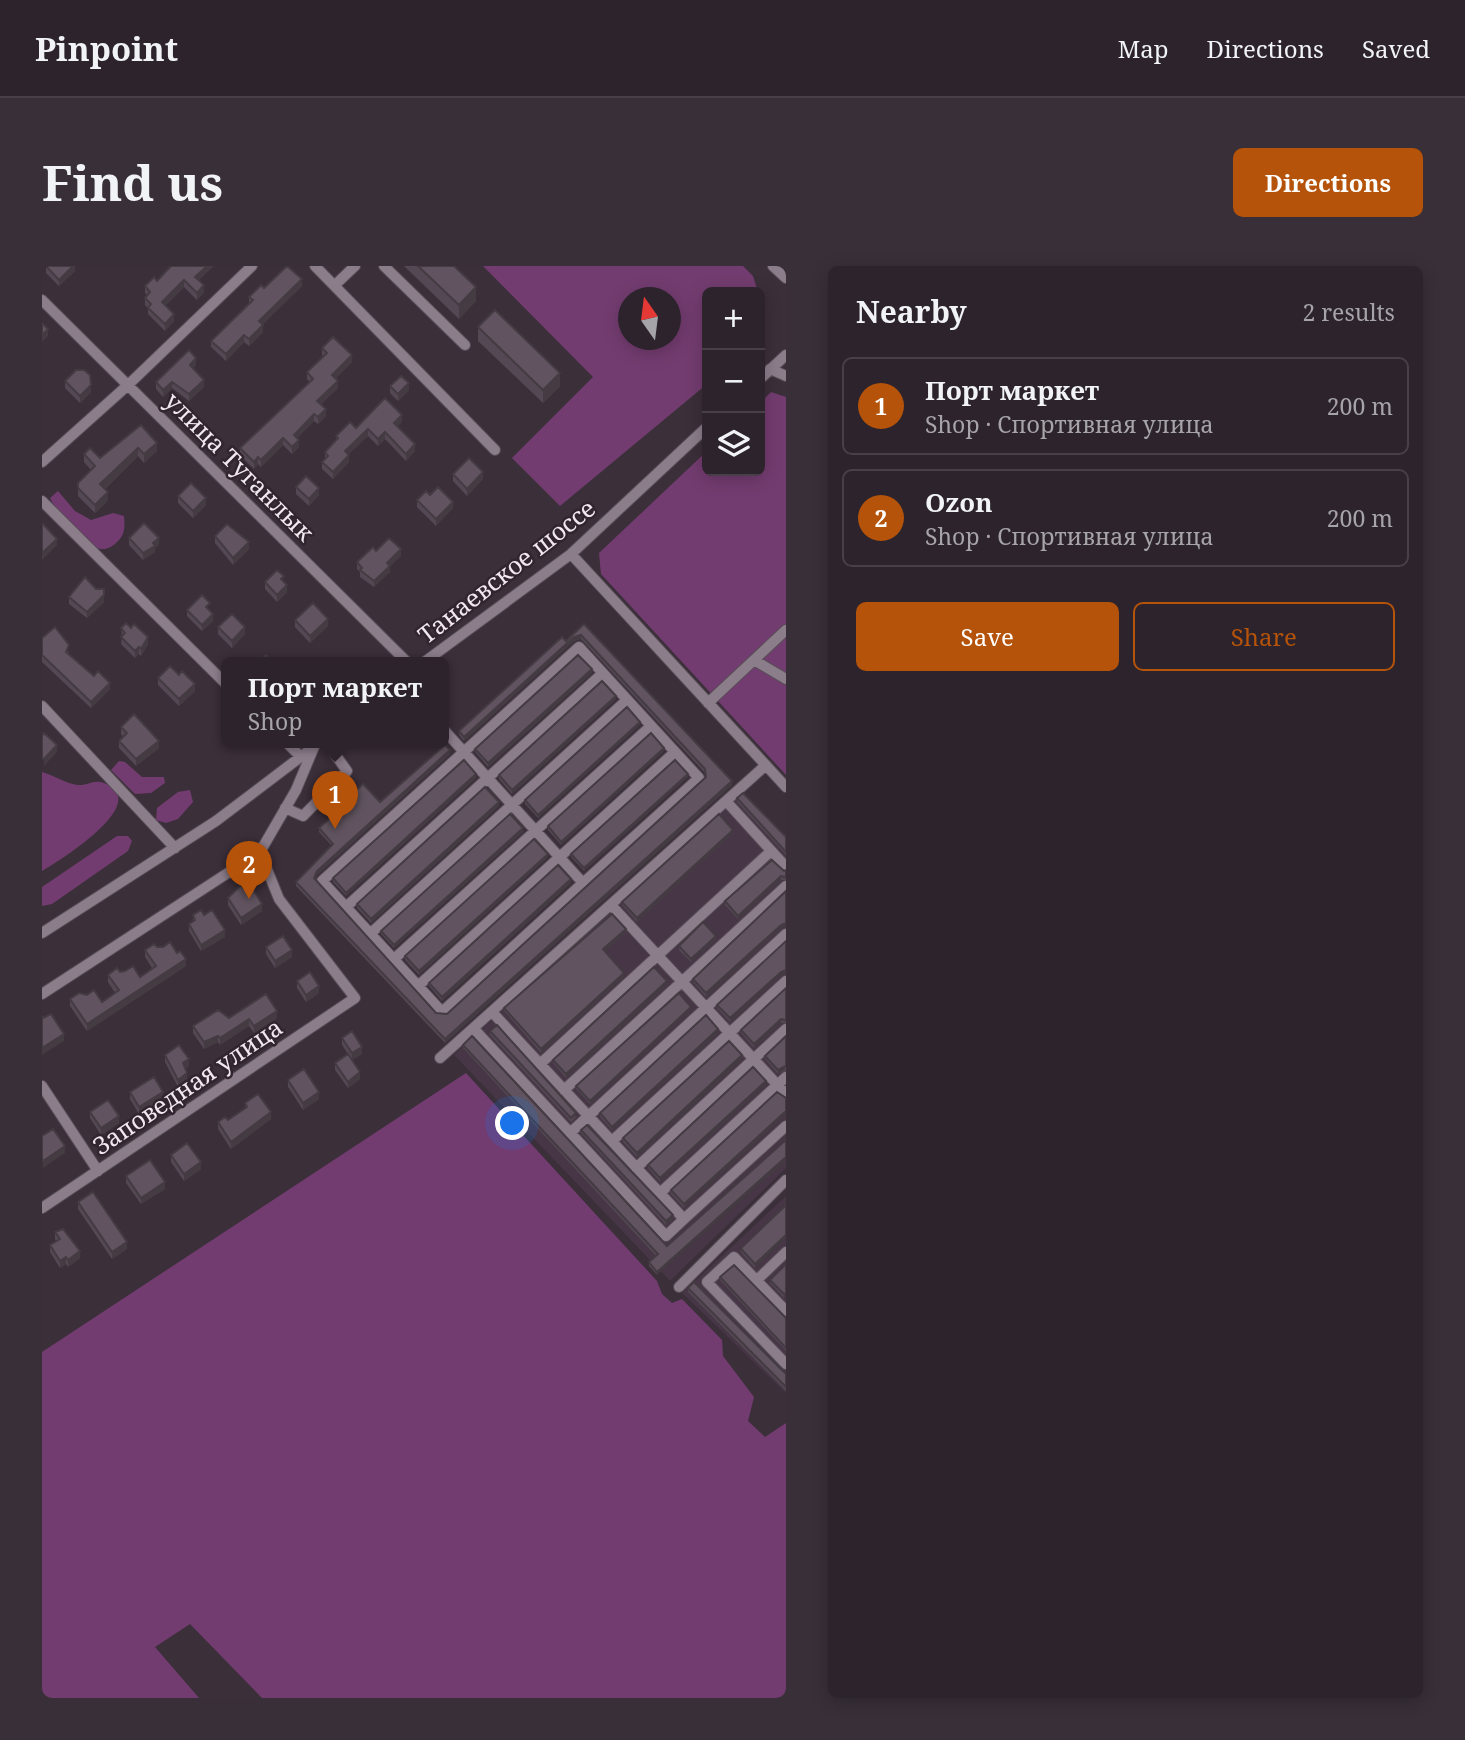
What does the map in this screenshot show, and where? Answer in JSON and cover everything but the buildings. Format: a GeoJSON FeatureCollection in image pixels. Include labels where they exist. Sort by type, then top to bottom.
{"type":"FeatureCollection","features":[{"type":"Feature","properties":{"kind":"street"},"geometry":{"type":"LineString","coordinates":[[42,462],[128,385],[252,266]]}},
{"type":"Feature","properties":{"kind":"street"},"geometry":{"type":"LineString","coordinates":[[315,266],[495,450]]}},
{"type":"Feature","properties":{"kind":"street"},"geometry":{"type":"LineString","coordinates":[[335,285],[355,266]]}},
{"type":"Feature","properties":{"kind":"street"},"geometry":{"type":"LineString","coordinates":[[384,266],[465,345]]}},
{"type":"Feature","properties":{"kind":"street"},"geometry":{"type":"LineString","coordinates":[[773,266],[786,278]]}},
{"type":"Feature","properties":{"kind":"street","name":"улица Туганлык"},"geometry":{"type":"LineString","coordinates":[[42,300],[402,657]]}},
{"type":"Feature","properties":{"kind":"street"},"geometry":{"type":"LineString","coordinates":[[765,374],[786,355]]}},
{"type":"Feature","properties":{"kind":"street"},"geometry":{"type":"LineString","coordinates":[[770,369],[786,376]]}},
{"type":"Feature","properties":{"kind":"street","name":"Танаевское шоссе"},"geometry":{"type":"LineString","coordinates":[[431,657],[571,554],[702,432]]}},
{"type":"Feature","properties":{"kind":"street"},"geometry":{"type":"LineString","coordinates":[[42,501],[221,679]]}},
{"type":"Feature","properties":{"kind":"street"},"geometry":{"type":"LineString","coordinates":[[571,554],[786,787]]}},
{"type":"Feature","properties":{"kind":"street"},"geometry":{"type":"LineString","coordinates":[[708,703],[786,630]]}},
{"type":"Feature","properties":{"kind":"street"},"geometry":{"type":"LineString","coordinates":[[579,647],[603,673],[699,778],[442,1012],[322,881],[579,647]]}},
{"type":"Feature","properties":{"kind":"street"},"geometry":{"type":"LineString","coordinates":[[754,660],[786,679]]}},
{"type":"Feature","properties":{"kind":"street"},"geometry":{"type":"LineString","coordinates":[[346,906],[603,673]]}},
{"type":"Feature","properties":{"kind":"street"},"geometry":{"type":"LineString","coordinates":[[371,933],[627,700]]}},
{"type":"Feature","properties":{"kind":"street"},"geometry":{"type":"LineString","coordinates":[[42,706],[175,848]]}},
{"type":"Feature","properties":{"kind":"street"},"geometry":{"type":"LineString","coordinates":[[394,959],[651,726]]}},
{"type":"Feature","properties":{"kind":"street"},"geometry":{"type":"LineString","coordinates":[[449,737],[583,883]]}},
{"type":"Feature","properties":{"kind":"street"},"geometry":{"type":"LineString","coordinates":[[292,748],[301,757]]}},
{"type":"Feature","properties":{"kind":"street"},"geometry":{"type":"LineString","coordinates":[[43,932],[216,821],[312,748]]}},
{"type":"Feature","properties":{"kind":"street"},"geometry":{"type":"LineString","coordinates":[[42,994],[260,852],[315,748]]}},
{"type":"Feature","properties":{"kind":"street"},"geometry":{"type":"LineString","coordinates":[[285,808],[303,816],[347,771],[331,748]]}},
{"type":"Feature","properties":{"kind":"street"},"geometry":{"type":"LineString","coordinates":[[418,986],[675,752]]}},
{"type":"Feature","properties":{"kind":"street"},"geometry":{"type":"LineString","coordinates":[[440,1058],[766,765]]}},
{"type":"Feature","properties":{"kind":"street"},"geometry":{"type":"LineString","coordinates":[[726,802],[786,867]]}},
{"type":"Feature","properties":{"kind":"street"},"geometry":{"type":"LineString","coordinates":[[540,1064],[771,851]]}},
{"type":"Feature","properties":{"kind":"street","name":"Заповедная улица"},"geometry":{"type":"LineString","coordinates":[[42,1208],[355,998],[279,899],[260,852]]}},
{"type":"Feature","properties":{"kind":"street"},"geometry":{"type":"LineString","coordinates":[[564,1090],[786,886]]}},
{"type":"Feature","properties":{"kind":"street"},"geometry":{"type":"LineString","coordinates":[[611,905],[754,1059],[782,1081],[786,1094]]}},
{"type":"Feature","properties":{"kind":"street"},"geometry":{"type":"LineString","coordinates":[[570,1133],[786,934]]}},
{"type":"Feature","properties":{"kind":"street"},"geometry":{"type":"LineString","coordinates":[[612,1141],[786,981]]}},
{"type":"Feature","properties":{"kind":"street"},"geometry":{"type":"LineString","coordinates":[[492,1012],[684,1219]]}},
{"type":"Feature","properties":{"kind":"street"},"geometry":{"type":"LineString","coordinates":[[474,1029],[666,1236],[786,1126]]}},
{"type":"Feature","properties":{"kind":"street"},"geometry":{"type":"LineString","coordinates":[[636,1168],[786,1029]]}},
{"type":"Feature","properties":{"kind":"street"},"geometry":{"type":"LineString","coordinates":[[660,1193],[782,1081]]}},
{"type":"Feature","properties":{"kind":"street"},"geometry":{"type":"LineString","coordinates":[[42,1086],[98,1171]]}},
{"type":"Feature","properties":{"kind":"street"},"geometry":{"type":"LineString","coordinates":[[679,1287],[786,1180]]}},
{"type":"Feature","properties":{"kind":"street"},"geometry":{"type":"LineString","coordinates":[[757,1280],[786,1252]]}},
{"type":"Feature","properties":{"kind":"street"},"geometry":{"type":"LineString","coordinates":[[785,1310],[734,1257],[707,1282],[786,1364]]}},
{"type":"Feature","properties":{"kind":"shaded area"},"geometry":{"type":"Polygon","coordinates":[[[483,266],[743,266],[753,276],[756,287],[702,287],[702,388],[560,506],[512,458],[593,377],[483,266]]]}},
{"type":"Feature","properties":{"kind":"shaded area"},"geometry":{"type":"Polygon","coordinates":[[[771,392],[786,397],[786,775],[601,574],[599,553],[702,456],[702,476],[765,476],[765,398],[771,392]]]}},
{"type":"Feature","properties":{"kind":"shaded area"},"geometry":{"type":"Polygon","coordinates":[[[58,491],[75,511],[91,520],[113,513],[124,516],[122,537],[112,546],[103,549],[88,543],[53,504],[50,498],[58,491]]]}},
{"type":"Feature","properties":{"kind":"shaded area"},"geometry":{"type":"Polygon","coordinates":[[[119,761],[125,762],[142,777],[164,777],[165,783],[151,793],[135,794],[111,770],[119,761]]]}},
{"type":"Feature","properties":{"kind":"shaded area"},"geometry":{"type":"Polygon","coordinates":[[[42,772],[74,784],[104,783],[116,792],[118,803],[111,817],[98,830],[42,871],[42,772]]]}},
{"type":"Feature","properties":{"kind":"shaded area"},"geometry":{"type":"Polygon","coordinates":[[[190,790],[193,802],[178,819],[166,823],[156,820],[157,808],[178,792],[190,790]]]}},
{"type":"Feature","properties":{"kind":"shaded area"},"geometry":{"type":"Polygon","coordinates":[[[741,790],[786,838],[786,1168],[670,1281],[454,1055],[741,790]]]}},
{"type":"Feature","properties":{"kind":"shaded area"},"geometry":{"type":"Polygon","coordinates":[[[117,836],[128,836],[132,841],[128,851],[52,904],[42,906],[42,887],[117,836]]]}},
{"type":"Feature","properties":{"kind":"shaded area"},"geometry":{"type":"Polygon","coordinates":[[[466,1073],[657,1281],[662,1294],[672,1303],[682,1299],[722,1340],[723,1356],[754,1397],[748,1421],[765,1437],[786,1423],[786,1693],[781,1698],[262,1698],[190,1624],[155,1647],[199,1698],[42,1698],[42,1352],[466,1073]]]}},
{"type":"Feature","properties":{"kind":"shaded area"},"geometry":{"type":"Polygon","coordinates":[[[786,1196],[786,1393],[682,1293],[786,1196]]]}},
{"type":"Feature","properties":{"kind":"place","name":"Порт маркет"},"geometry":{"type":"Point","coordinates":[335,829]}},
{"type":"Feature","properties":{"kind":"place","name":"Ozon"},"geometry":{"type":"Point","coordinates":[249,899]}}]}
